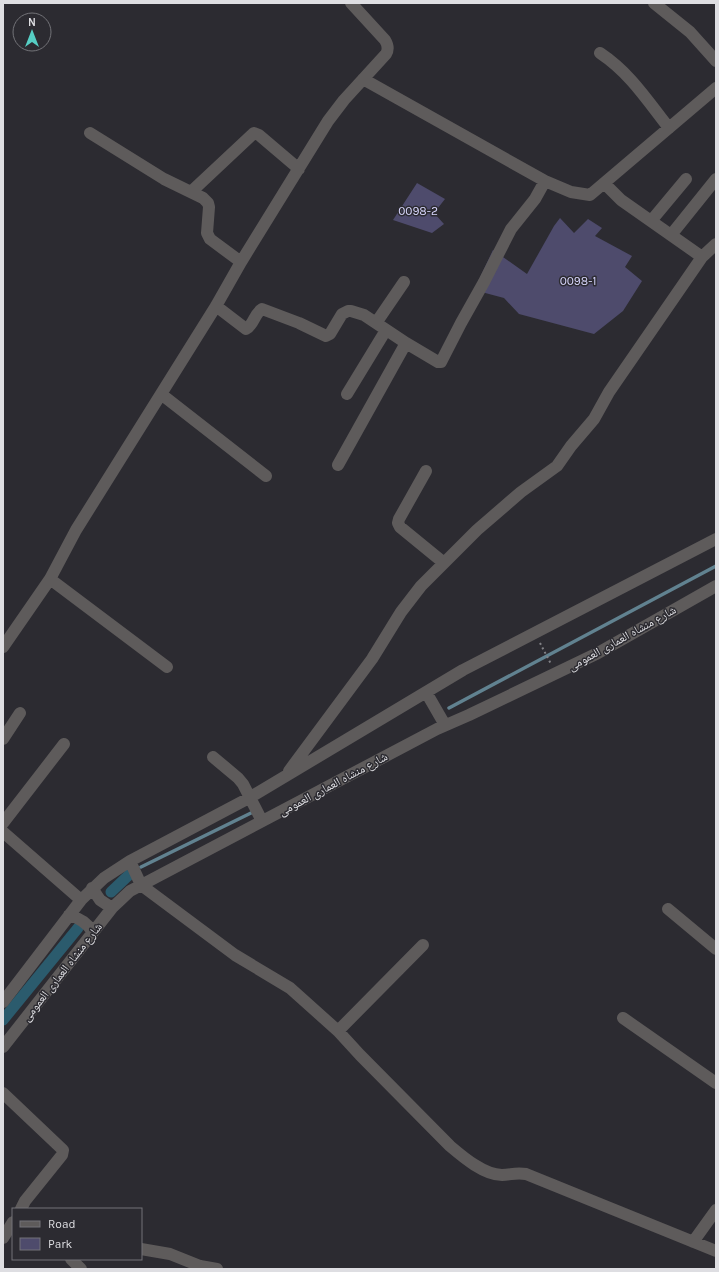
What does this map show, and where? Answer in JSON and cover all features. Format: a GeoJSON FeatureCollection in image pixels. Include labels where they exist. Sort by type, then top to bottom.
{"type":"FeatureCollection","features":[{"type":"Feature","properties":{"kind":"street"},"geometry":{"type":"LineString","coordinates":[[3,647],[50,579],[76,530],[162,394],[216,306],[240,262],[333,113],[386,54],[388,44],[351,3]]}},
{"type":"Feature","properties":{"kind":"street"},"geometry":{"type":"LineString","coordinates":[[654,3],[690,32],[716,61]]}},
{"type":"Feature","properties":{"kind":"street"},"geometry":{"type":"LineString","coordinates":[[600,53],[614,62],[626,73],[669,128]]}},
{"type":"Feature","properties":{"kind":"street"},"geometry":{"type":"LineString","coordinates":[[363,79],[544,182],[571,192],[590,195],[716,88]]}},
{"type":"Feature","properties":{"kind":"street"},"geometry":{"type":"LineString","coordinates":[[90,133],[164,179],[192,191],[203,198],[208,203],[208,233],[210,239],[240,262]]}},
{"type":"Feature","properties":{"kind":"street"},"geometry":{"type":"LineString","coordinates":[[192,191],[254,133],[299,169]]}},
{"type":"Feature","properties":{"kind":"street"},"geometry":{"type":"LineString","coordinates":[[671,235],[716,179]]}},
{"type":"Feature","properties":{"kind":"street"},"geometry":{"type":"LineString","coordinates":[[651,221],[686,180]]}},
{"type":"Feature","properties":{"kind":"street"},"geometry":{"type":"LineString","coordinates":[[216,306],[246,329],[250,326],[258,311],[262,309],[299,323],[326,336],[330,334],[342,314],[348,311],[362,314],[440,363],[511,229],[535,199],[544,182]]}},
{"type":"Feature","properties":{"kind":"street"},"geometry":{"type":"LineString","coordinates":[[604,183],[621,200],[702,257]]}},
{"type":"Feature","properties":{"kind":"street"},"geometry":{"type":"LineString","coordinates":[[285,777],[372,659],[401,612],[421,586],[477,530],[521,492],[557,466],[571,446],[594,419],[609,392],[702,257],[716,244]]}},
{"type":"Feature","properties":{"kind":"street"},"geometry":{"type":"LineString","coordinates":[[376,323],[404,282]]}},
{"type":"Feature","properties":{"kind":"street"},"geometry":{"type":"LineString","coordinates":[[347,394],[386,330]]}},
{"type":"Feature","properties":{"kind":"street"},"geometry":{"type":"LineString","coordinates":[[338,465],[406,343]]}},
{"type":"Feature","properties":{"kind":"street"},"geometry":{"type":"LineString","coordinates":[[162,394],[266,476]]}},
{"type":"Feature","properties":{"kind":"street"},"geometry":{"type":"LineString","coordinates":[[426,471],[398,523],[444,563]]}},
{"type":"Feature","properties":{"kind":"street"},"geometry":{"type":"LineString","coordinates":[[3,1002],[81,900],[92,888],[116,869],[249,798],[426,692],[501,650],[716,539]]}},
{"type":"Feature","properties":{"kind":"street"},"geometry":{"type":"LineString","coordinates":[[50,579],[167,666]]}},
{"type":"Feature","properties":{"kind":"street","name":"شارع منشاه العمارى العمومى"},"geometry":{"type":"LineString","coordinates":[[3,1047],[92,932],[112,908],[130,891],[445,725],[469,716],[598,653],[716,586]]}},
{"type":"Feature","properties":{"kind":"street"},"geometry":{"type":"LineString","coordinates":[[426,692],[445,725]]}},
{"type":"Feature","properties":{"kind":"street"},"geometry":{"type":"LineString","coordinates":[[3,739],[20,713]]}},
{"type":"Feature","properties":{"kind":"street"},"geometry":{"type":"LineString","coordinates":[[3,823],[64,744]]}},
{"type":"Feature","properties":{"kind":"street"},"geometry":{"type":"LineString","coordinates":[[212,757],[238,778],[243,784],[262,821]]}},
{"type":"Feature","properties":{"kind":"street"},"geometry":{"type":"LineString","coordinates":[[3,832],[81,900]]}},
{"type":"Feature","properties":{"kind":"street"},"geometry":{"type":"LineString","coordinates":[[130,861],[141,885],[235,955],[290,988],[338,1031],[450,1146],[464,1158],[493,1174],[502,1175],[518,1172],[526,1174],[716,1251]]}},
{"type":"Feature","properties":{"kind":"street"},"geometry":{"type":"LineString","coordinates":[[92,888],[100,900],[112,908]]}},
{"type":"Feature","properties":{"kind":"street"},"geometry":{"type":"LineString","coordinates":[[668,909],[716,949]]}},
{"type":"Feature","properties":{"kind":"street"},"geometry":{"type":"LineString","coordinates":[[70,915],[83,921],[92,932]]}},
{"type":"Feature","properties":{"kind":"street"},"geometry":{"type":"LineString","coordinates":[[338,1031],[423,945]]}},
{"type":"Feature","properties":{"kind":"street"},"geometry":{"type":"LineString","coordinates":[[623,1018],[716,1083]]}},
{"type":"Feature","properties":{"kind":"street"},"geometry":{"type":"LineString","coordinates":[[3,1093],[61,1148],[63,1152],[22,1208]]}},
{"type":"Feature","properties":{"kind":"street"},"geometry":{"type":"LineString","coordinates":[[693,1242],[716,1210]]}},
{"type":"Feature","properties":{"kind":"street"},"geometry":{"type":"LineString","coordinates":[[142,1249],[170,1254],[200,1266],[217,1269]]}},
{"type":"Feature","properties":{"kind":"street"},"geometry":{"type":"LineString","coordinates":[[72,1260],[81,1269]]}},
{"type":"Feature","properties":{"kind":"path"},"geometry":{"type":"LineString","coordinates":[[540,643],[552,667]]}},
{"type":"Feature","properties":{"kind":"green space","name":"0098-2"},"geometry":{"type":"Polygon","coordinates":[[[417,183],[445,199],[434,213],[444,224],[432,233],[393,220],[417,183]]]}},
{"type":"Feature","properties":{"kind":"green space","name":"0098-1"},"geometry":{"type":"Polygon","coordinates":[[[560,218],[574,233],[588,219],[602,228],[595,236],[632,256],[625,267],[642,281],[623,311],[594,334],[519,314],[504,298],[474,290],[493,250],[527,274],[560,218]]]}},
{"type":"Feature","properties":{"kind":"waterway"},"geometry":{"type":"LineString","coordinates":[[449,708],[716,566]]}},
{"type":"Feature","properties":{"kind":"waterway"},"geometry":{"type":"LineString","coordinates":[[141,867],[253,812]]}},
{"type":"Feature","properties":{"kind":"waterway"},"geometry":{"type":"LineString","coordinates":[[111,892],[131,873]]}},
{"type":"Feature","properties":{"kind":"waterway"},"geometry":{"type":"LineString","coordinates":[[3,1020],[78,928]]}}]}
